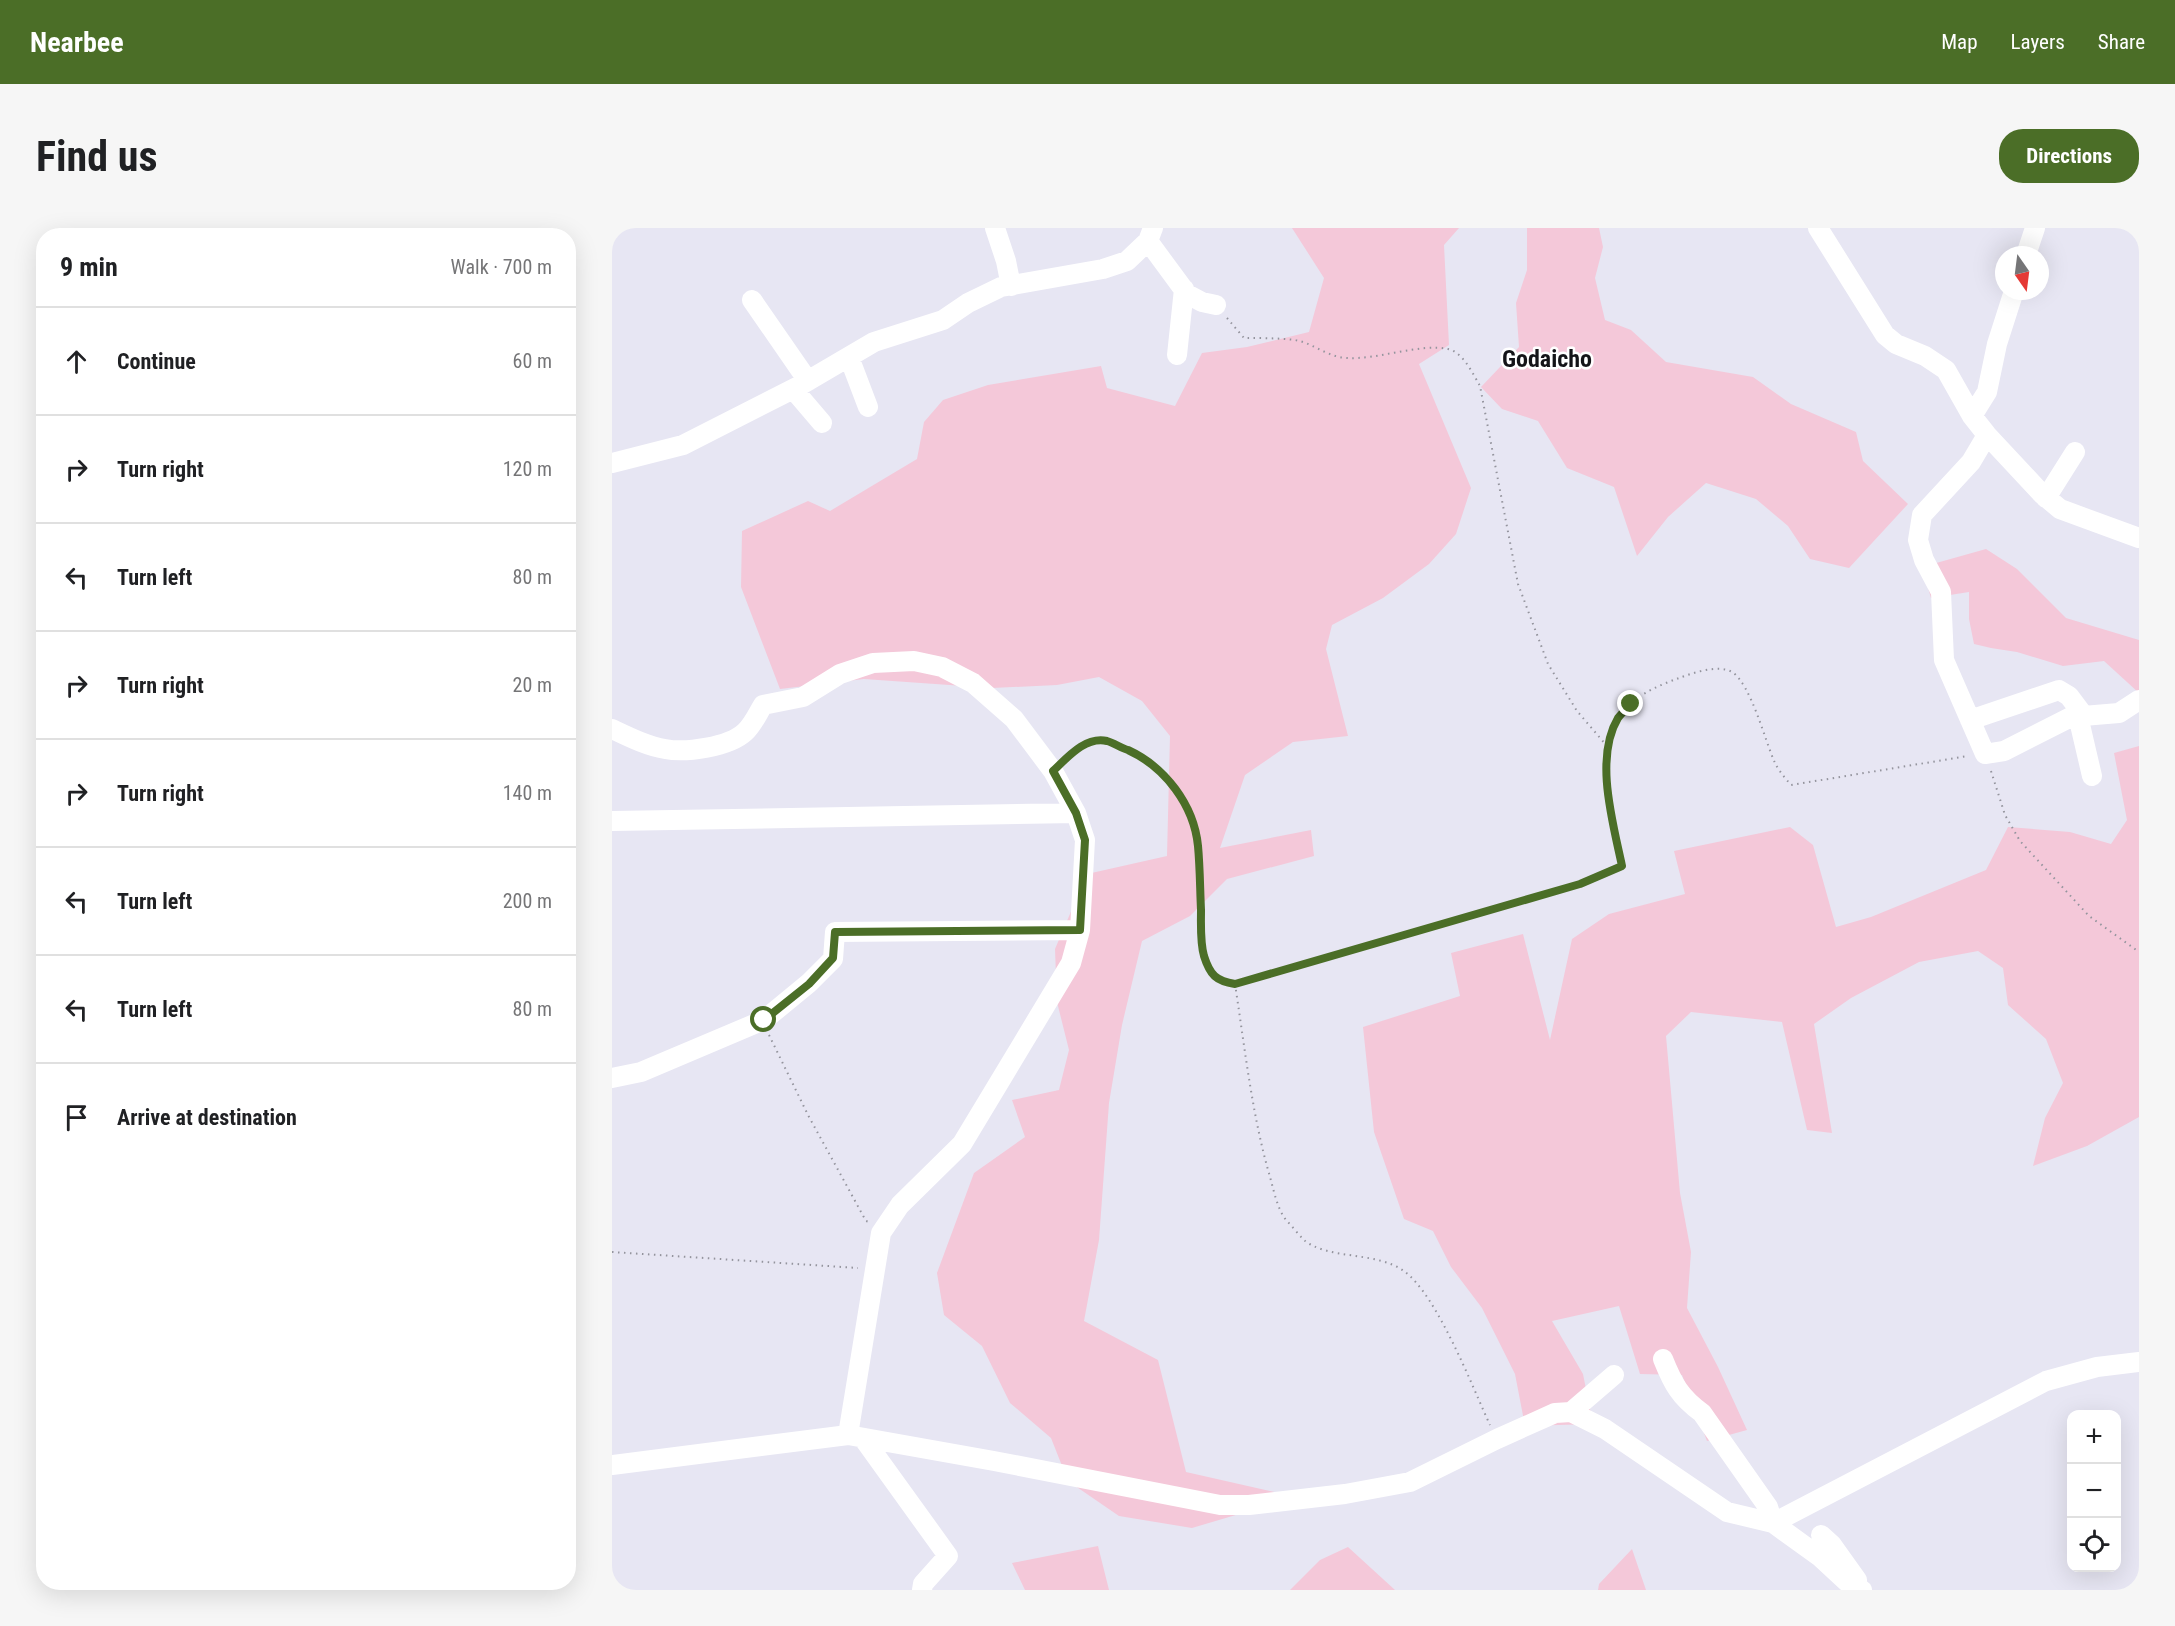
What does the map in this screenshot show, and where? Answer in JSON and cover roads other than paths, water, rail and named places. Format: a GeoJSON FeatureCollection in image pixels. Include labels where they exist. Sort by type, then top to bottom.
{"type":"FeatureCollection","features":[{"type":"Feature","properties":{"kind":"street"},"geometry":{"type":"LineString","coordinates":[[994,228],[1006,261],[1011,286]]}},
{"type":"Feature","properties":{"kind":"street"},"geometry":{"type":"LineString","coordinates":[[1818,228],[1885,335],[1896,344],[1925,356],[1946,370],[1972,416],[2046,498],[2060,509],[2139,538]]}},
{"type":"Feature","properties":{"kind":"street"},"geometry":{"type":"LineString","coordinates":[[2029,246],[2035,228]]}},
{"type":"Feature","properties":{"kind":"street"},"geometry":{"type":"LineString","coordinates":[[612,463],[683,445],[801,385],[874,342],[943,320],[968,303],[1001,287],[1103,269],[1127,261],[1150,235],[1187,294],[1202,302],[1216,305]]}},
{"type":"Feature","properties":{"kind":"street"},"geometry":{"type":"LineString","coordinates":[[1177,355],[1184,289]]}},
{"type":"Feature","properties":{"kind":"street"},"geometry":{"type":"LineString","coordinates":[[752,300],[822,423]]}},
{"type":"Feature","properties":{"kind":"street"},"geometry":{"type":"LineString","coordinates":[[1972,416],[1987,392],[1997,344],[2011,300]]}},
{"type":"Feature","properties":{"kind":"street"},"geometry":{"type":"LineString","coordinates":[[849,357],[868,407]]}},
{"type":"Feature","properties":{"kind":"street"},"geometry":{"type":"LineString","coordinates":[[1987,435],[1971,462],[1922,515],[1918,540],[1924,560],[1941,592],[1944,660],[1985,754],[2004,751],[2071,717],[2119,713],[2139,700]]}},
{"type":"Feature","properties":{"kind":"street"},"geometry":{"type":"LineString","coordinates":[[2046,498],[2075,452]]}},
{"type":"Feature","properties":{"kind":"street"},"geometry":{"type":"LineString","coordinates":[[612,729],[666,750],[709,748],[732,742],[746,731],[763,705],[803,697],[840,674],[873,663],[914,661],[942,667],[973,683],[1014,719],[1053,771],[1076,813],[1085,840],[1080,930],[1071,963],[962,1144],[900,1205],[882,1228],[856,1437],[948,1556],[923,1584],[922,1590]]}},
{"type":"Feature","properties":{"kind":"street"},"geometry":{"type":"LineString","coordinates":[[1970,720],[2059,690],[2069,696],[2081,716],[2092,776]]}},
{"type":"Feature","properties":{"kind":"street"},"geometry":{"type":"LineString","coordinates":[[612,821],[1076,813]]}},
{"type":"Feature","properties":{"kind":"street"},"geometry":{"type":"LineString","coordinates":[[612,1078],[641,1072],[764,1020],[809,984],[833,958],[835,932],[1080,930]]}},
{"type":"Feature","properties":{"kind":"street"},"geometry":{"type":"LineString","coordinates":[[1663,1359],[1673,1384],[1687,1402],[1702,1413],[1768,1508],[1773,1523]]}},
{"type":"Feature","properties":{"kind":"street"},"geometry":{"type":"LineString","coordinates":[[1773,1523],[2046,1381],[2097,1367],[2139,1362]]}},
{"type":"Feature","properties":{"kind":"street"},"geometry":{"type":"LineString","coordinates":[[1571,1412],[1614,1375]]}},
{"type":"Feature","properties":{"kind":"street"},"geometry":{"type":"LineString","coordinates":[[612,1464],[856,1437],[1220,1505],[1249,1505],[1345,1494],[1410,1482],[1555,1413],[1571,1412],[1605,1429],[1726,1512],[1773,1523],[1820,1557],[1856,1588]]}},
{"type":"Feature","properties":{"kind":"street"},"geometry":{"type":"LineString","coordinates":[[1821,1535],[1833,1545],[1856,1588]]}},
{"type":"Feature","properties":{"kind":"district","name":"Godaicho"},"geometry":{"type":"Point","coordinates":[1547,359]}}]}
